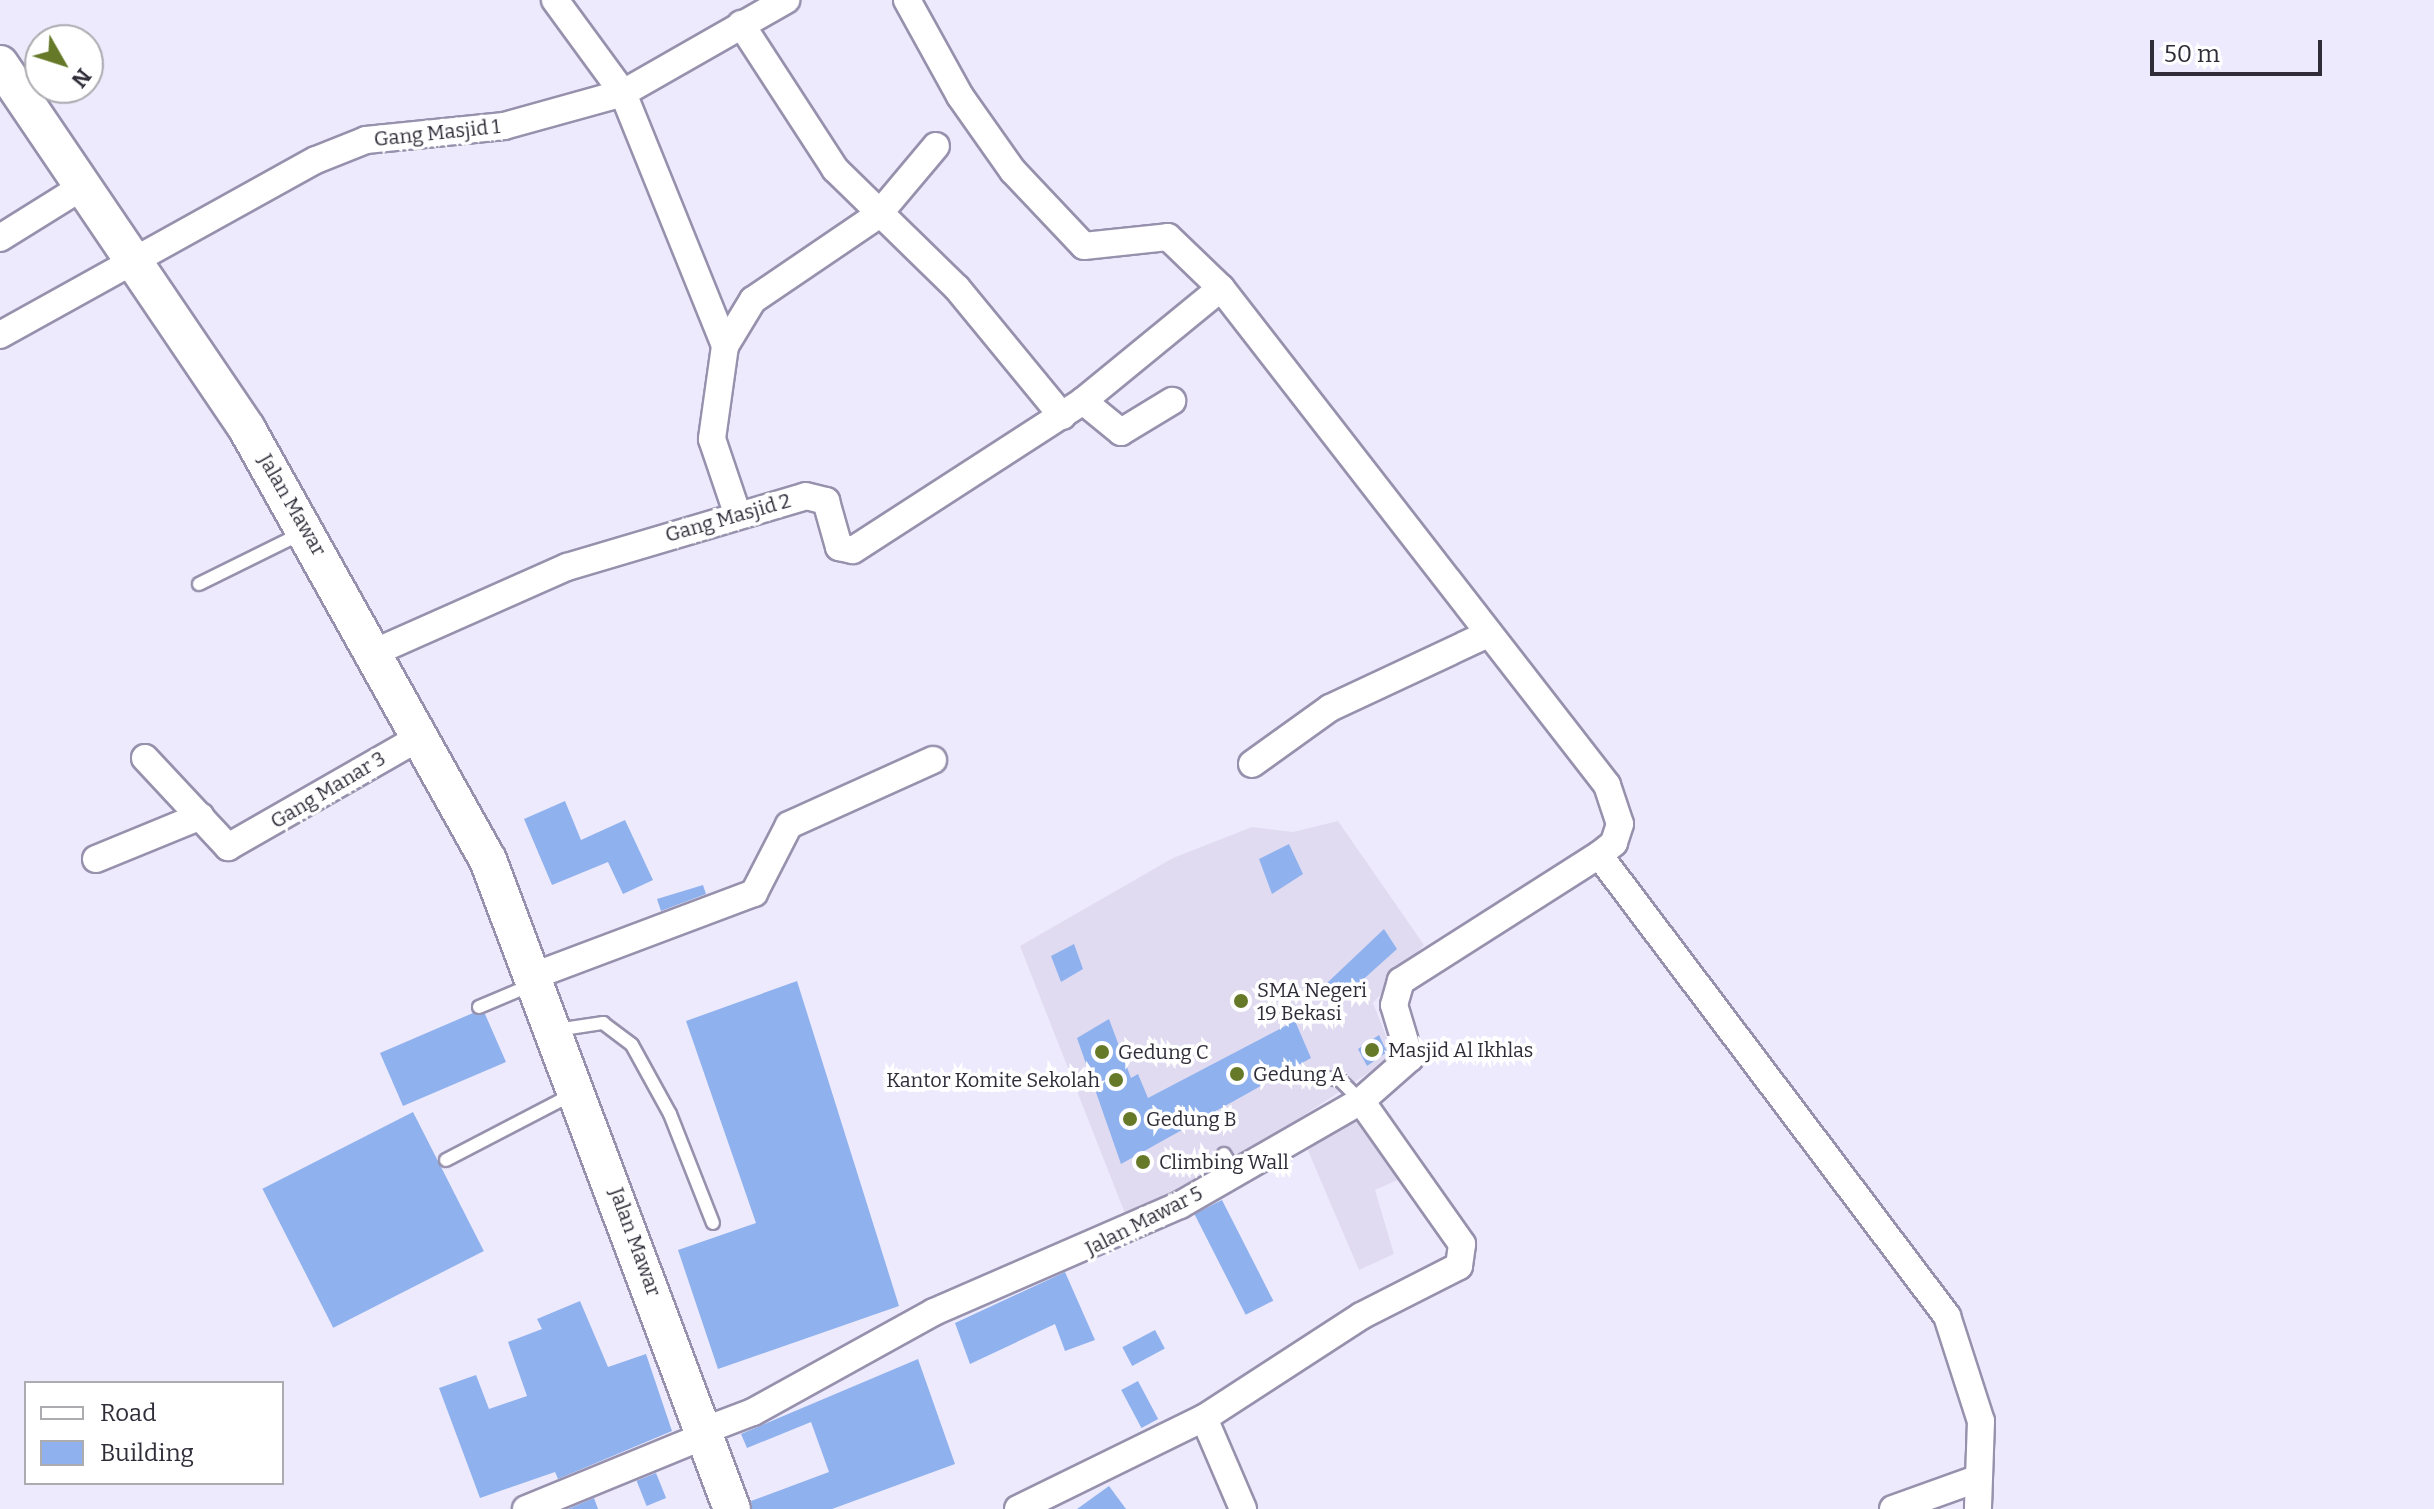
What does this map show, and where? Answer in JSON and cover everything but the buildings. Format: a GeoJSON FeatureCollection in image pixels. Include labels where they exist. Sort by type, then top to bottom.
{"type":"FeatureCollection","features":[{"type":"Feature","properties":{"kind":"street"},"geometry":{"type":"LineString","coordinates":[[555,0],[623,93],[725,346]]}},
{"type":"Feature","properties":{"kind":"street","name":"Gang Masjid 1"},"geometry":{"type":"LineString","coordinates":[[0,335],[137,262],[223,205],[366,140],[504,126],[623,93],[786,0]]}},
{"type":"Feature","properties":{"kind":"street"},"geometry":{"type":"LineString","coordinates":[[907,0],[960,96],[1013,171],[1084,246],[1168,237],[1221,288],[1619,804],[1614,843],[1599,855],[1947,1316],[1981,1421],[1978,1509]]}},
{"type":"Feature","properties":{"kind":"street"},"geometry":{"type":"LineString","coordinates":[[741,24],[835,169],[878,215],[957,288],[1062,416]]}},
{"type":"Feature","properties":{"kind":"street","name":"Jalan Mawar"},"geometry":{"type":"LineString","coordinates":[[0,64],[137,262],[308,530],[488,860],[537,978],[732,1509]]}},
{"type":"Feature","properties":{"kind":"street"},"geometry":{"type":"LineString","coordinates":[[737,513],[712,439],[725,346],[753,300],[878,215],[936,146]]}},
{"type":"Feature","properties":{"kind":"street"},"geometry":{"type":"LineString","coordinates":[[0,238],[85,185]]}},
{"type":"Feature","properties":{"kind":"street","name":"Gang Masjid 2"},"geometry":{"type":"LineString","coordinates":[[375,652],[554,572],[737,513],[816,495],[826,501],[839,547],[853,550],[1062,416],[1221,288]]}},
{"type":"Feature","properties":{"kind":"street"},"geometry":{"type":"LineString","coordinates":[[1083,401],[1121,432],[1172,401]]}},
{"type":"Feature","properties":{"kind":"street"},"geometry":{"type":"LineString","coordinates":[[1252,764],[1330,708],[1486,635]]}},
{"type":"Feature","properties":{"kind":"street","name":"Gang Manar 3"},"geometry":{"type":"LineString","coordinates":[[201,816],[223,844],[238,844],[420,737]]}},
{"type":"Feature","properties":{"kind":"street"},"geometry":{"type":"LineString","coordinates":[[96,859],[201,816],[145,758]]}},
{"type":"Feature","properties":{"kind":"street"},"geometry":{"type":"LineString","coordinates":[[537,978],[754,893],[789,825],[933,760]]}},
{"type":"Feature","properties":{"kind":"street","name":"Jalan Mawar 5"},"geometry":{"type":"LineString","coordinates":[[526,1509],[753,1412],[904,1327],[1061,1263],[1230,1163],[1361,1101],[1410,1058],[1394,1005],[1401,981],[1599,855]]}},
{"type":"Feature","properties":{"kind":"street"},"geometry":{"type":"LineString","coordinates":[[1018,1509],[1204,1418],[1463,1260],[1462,1244],[1361,1101]]}},
{"type":"Feature","properties":{"kind":"street"},"geometry":{"type":"LineString","coordinates":[[1204,1418],[1243,1509]]}},
{"type":"Feature","properties":{"kind":"street"},"geometry":{"type":"LineString","coordinates":[[1893,1509],[1979,1478]]}},
{"type":"Feature","properties":{"kind":"lane"},"geometry":{"type":"LineString","coordinates":[[199,584],[308,530]]}},
{"type":"Feature","properties":{"kind":"lane"},"geometry":{"type":"LineString","coordinates":[[479,1007],[537,978]]}},
{"type":"Feature","properties":{"kind":"lane"},"geometry":{"type":"LineString","coordinates":[[554,1030],[603,1023],[619,1029],[670,1114],[713,1223]]}},
{"type":"Feature","properties":{"kind":"lane"},"geometry":{"type":"LineString","coordinates":[[1317,1077],[1340,1080],[1361,1101]]}},
{"type":"Feature","properties":{"kind":"lane"},"geometry":{"type":"LineString","coordinates":[[446,1160],[579,1090]]}},
{"type":"Feature","properties":{"kind":"shaded area"},"geometry":{"type":"Polygon","coordinates":[[[1338,821],[1424,945],[1373,1003],[1394,1056],[1231,1163],[1126,1216],[1020,946],[1173,858],[1252,827],[1293,832],[1338,821]]]}},
{"type":"Feature","properties":{"kind":"shaded area"},"geometry":{"type":"Polygon","coordinates":[[[1353,1107],[1409,1175],[1375,1190],[1394,1254],[1359,1270],[1303,1139],[1353,1107]]]}},
{"type":"Feature","properties":{"kind":"place","name":"SMA Negeri 19 Bekasi"},"geometry":{"type":"Point","coordinates":[1241,1001]}},
{"type":"Feature","properties":{"kind":"place","name":"Masjid Al Ikhlas"},"geometry":{"type":"Point","coordinates":[1372,1050]}},
{"type":"Feature","properties":{"kind":"place","name":"Gedung C"},"geometry":{"type":"Point","coordinates":[1102,1052]}},
{"type":"Feature","properties":{"kind":"place","name":"Gedung A"},"geometry":{"type":"Point","coordinates":[1237,1074]}},
{"type":"Feature","properties":{"kind":"place","name":"Kantor Komite Sekolah"},"geometry":{"type":"Point","coordinates":[1116,1080]}},
{"type":"Feature","properties":{"kind":"place","name":"Gedung B"},"geometry":{"type":"Point","coordinates":[1130,1119]}},
{"type":"Feature","properties":{"kind":"place","name":"Climbing Wall"},"geometry":{"type":"Point","coordinates":[1143,1162]}}]}
